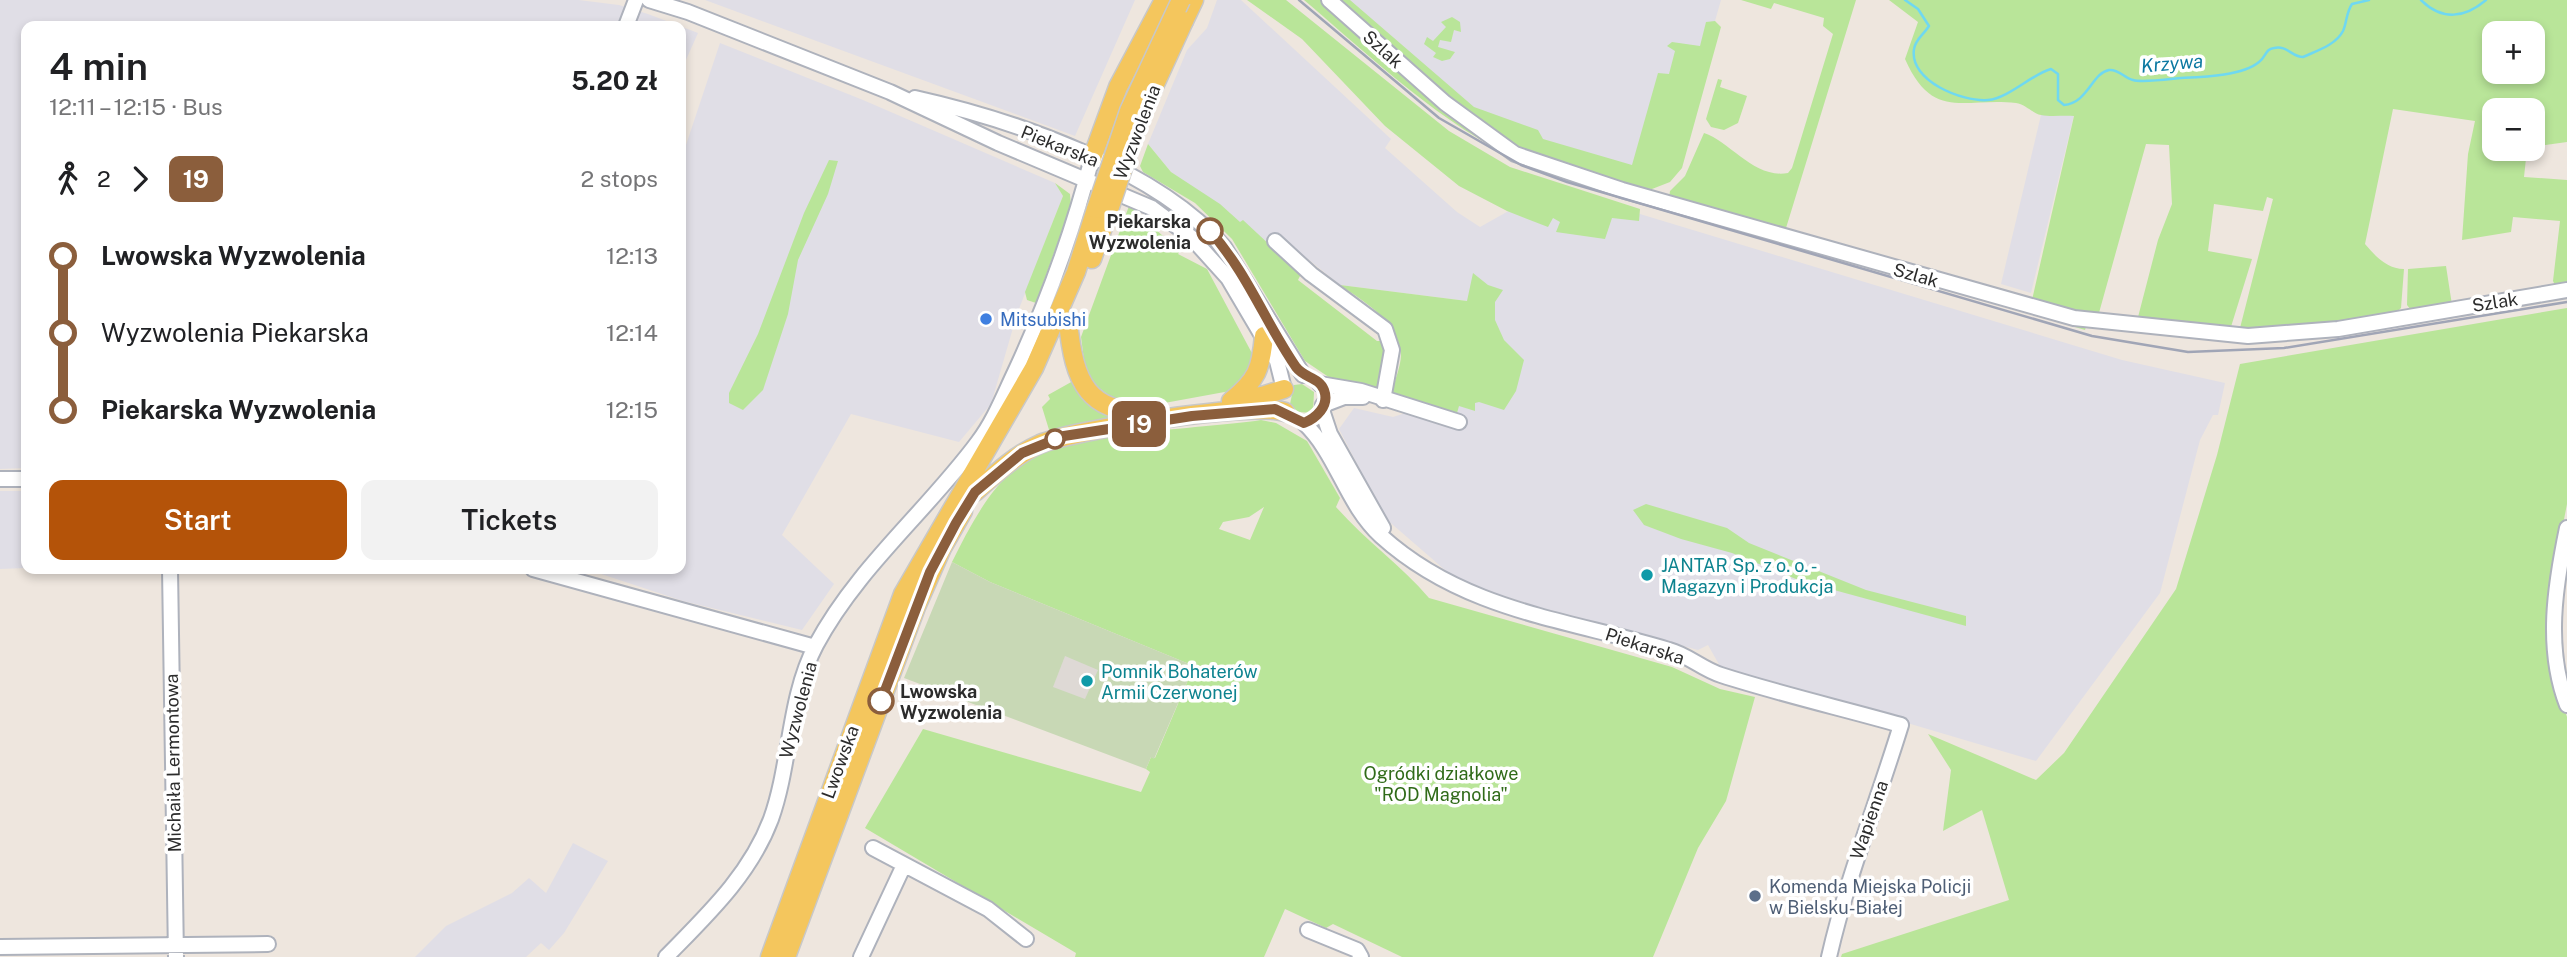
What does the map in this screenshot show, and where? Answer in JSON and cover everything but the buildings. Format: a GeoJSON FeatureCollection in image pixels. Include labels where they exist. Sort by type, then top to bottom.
{"type":"FeatureCollection","features":[{"type":"Feature","properties":{"kind":"main road"},"geometry":{"type":"LineString","coordinates":[[1092,158],[1126,68],[1164,0]]}},
{"type":"Feature","properties":{"kind":"main road","name":"Wyzwolenia"},"geometry":{"type":"LineString","coordinates":[[975,492],[1028,405],[1068,322],[1129,111],[1181,0]]}},
{"type":"Feature","properties":{"kind":"main road","name":"Wyzwolenia"},"geometry":{"type":"LineString","coordinates":[[981,461],[1046,342],[1140,117],[1194,0]]}},
{"type":"Feature","properties":{"kind":"main road"},"geometry":{"type":"LineString","coordinates":[[1068,322],[1077,375],[1093,397],[1104,404],[1134,413],[1262,397],[1284,389]]}},
{"type":"Feature","properties":{"kind":"main road"},"geometry":{"type":"LineString","coordinates":[[1231,401],[1248,388],[1259,371],[1264,336]]}},
{"type":"Feature","properties":{"kind":"main road"},"geometry":{"type":"LineString","coordinates":[[975,492],[1022,453],[1064,436],[1192,416],[1264,409],[1285,412]]}},
{"type":"Feature","properties":{"kind":"main road"},"geometry":{"type":"LineString","coordinates":[[919,562],[923,540],[979,441]]}},
{"type":"Feature","properties":{"kind":"main road","name":"Lwowska"},"geometry":{"type":"LineString","coordinates":[[770,957],[881,648],[919,562],[981,461]]}},
{"type":"Feature","properties":{"kind":"main road","name":"Lwowska"},"geometry":{"type":"LineString","coordinates":[[786,957],[916,607],[942,548],[975,492]]}},
{"type":"Feature","properties":{"kind":"street"},"geometry":{"type":"LineString","coordinates":[[628,21],[636,0]]}},
{"type":"Feature","properties":{"kind":"street","name":"Piekarska"},"geometry":{"type":"LineString","coordinates":[[649,0],[697,15],[890,92],[998,144],[1086,178],[1152,208],[1191,237],[1228,278],[1278,361],[1284,389]]}},
{"type":"Feature","properties":{"kind":"street","name":"Szlak"},"geometry":{"type":"LineString","coordinates":[[1329,0],[1445,103],[1515,154],[1622,190],[2074,318],[2248,336],[2338,329],[2567,290]]}},
{"type":"Feature","properties":{"kind":"street","name":"Piekarska"},"geometry":{"type":"LineString","coordinates":[[890,92],[936,103],[1021,130],[1092,158],[1169,197],[1209,229],[1239,267],[1297,369],[1303,375]]}},
{"type":"Feature","properties":{"kind":"street","name":"Wyzwolenia"},"geometry":{"type":"LineString","coordinates":[[666,957],[728,892],[759,846],[772,817],[802,685],[815,647],[858,583],[979,441],[1043,310],[1092,158]]}},
{"type":"Feature","properties":{"kind":"street"},"geometry":{"type":"LineString","coordinates":[[1275,242],[1311,274],[1385,328],[1392,350],[1383,400]]}},
{"type":"Feature","properties":{"kind":"street"},"geometry":{"type":"LineString","coordinates":[[1383,400],[1344,397],[1323,407],[1304,423],[1290,418],[1280,401],[1289,381],[1303,375],[1320,384],[1351,388],[1460,422]]}},
{"type":"Feature","properties":{"kind":"street"},"geometry":{"type":"LineString","coordinates":[[1320,384],[1325,393],[1323,407]]}},
{"type":"Feature","properties":{"kind":"street","name":"Piekarska"},"geometry":{"type":"LineString","coordinates":[[1323,407],[1322,419],[1373,513],[1399,548]]}},
{"type":"Feature","properties":{"kind":"street","name":"Piekarska"},"geometry":{"type":"LineString","coordinates":[[1304,423],[1319,441],[1359,513],[1382,537],[1442,582],[1480,598],[1671,650],[1723,676],[1901,725]]}},
{"type":"Feature","properties":{"kind":"street"},"geometry":{"type":"LineString","coordinates":[[0,480],[21,479]]}},
{"type":"Feature","properties":{"kind":"street"},"geometry":{"type":"LineString","coordinates":[[2567,528],[2554,615],[2555,657],[2567,705]]}},
{"type":"Feature","properties":{"kind":"street","name":"Michaiła Lermontowa"},"geometry":{"type":"LineString","coordinates":[[170,574],[176,952]]}},
{"type":"Feature","properties":{"kind":"street"},"geometry":{"type":"LineString","coordinates":[[551,574],[815,647]]}},
{"type":"Feature","properties":{"kind":"street","name":"Wapienna"},"geometry":{"type":"LineString","coordinates":[[1829,957],[1858,851],[1879,797],[1901,725]]}},
{"type":"Feature","properties":{"kind":"street"},"geometry":{"type":"LineString","coordinates":[[873,848],[988,909],[1026,939]]}},
{"type":"Feature","properties":{"kind":"street"},"geometry":{"type":"LineString","coordinates":[[861,957],[904,864]]}},
{"type":"Feature","properties":{"kind":"street"},"geometry":{"type":"LineString","coordinates":[[1308,930],[1357,950],[1361,957]]}},
{"type":"Feature","properties":{"kind":"street"},"geometry":{"type":"LineString","coordinates":[[0,947],[94,952],[176,952],[268,944]]}},
{"type":"Feature","properties":{"kind":"shaded area"},"geometry":{"type":"Polygon","coordinates":[[[0,0],[579,0],[619,5],[667,21],[21,21],[21,468],[0,469],[0,0]]]}},
{"type":"Feature","properties":{"kind":"shaded area"},"geometry":{"type":"Polygon","coordinates":[[[705,0],[1135,0],[1075,136],[705,0]]]}},
{"type":"Feature","properties":{"kind":"shaded area"},"geometry":{"type":"Polygon","coordinates":[[[1217,0],[1241,0],[1391,139],[1385,148],[1457,212],[1480,227],[1521,204],[1607,204],[2122,360],[2225,383],[2218,415],[2213,415],[2200,440],[2160,593],[2036,761],[1721,668],[1708,645],[1698,650],[1545,609],[1460,582],[1443,573],[1445,570],[1385,518],[1339,429],[1354,408],[1393,417],[1437,403],[1467,301],[1340,285],[1308,259],[1287,281],[1229,212],[1171,172],[1148,144],[1187,50],[1207,28],[1217,0]]]}},
{"type":"Feature","properties":{"kind":"shaded area"},"geometry":{"type":"Polygon","coordinates":[[[1341,0],[1721,0],[1671,175],[1659,184],[1472,116],[1341,0]]]}},
{"type":"Feature","properties":{"kind":"shaded area"},"geometry":{"type":"Polygon","coordinates":[[[686,29],[698,33],[686,60],[686,29]]]}},
{"type":"Feature","properties":{"kind":"shaded area"},"geometry":{"type":"Polygon","coordinates":[[[720,43],[863,100],[1055,183],[1063,196],[1017,314],[991,404],[959,442],[851,414],[782,535],[834,584],[802,630],[683,601],[601,574],[686,574],[686,145],[720,43]]]}},
{"type":"Feature","properties":{"kind":"shaded area"},"geometry":{"type":"Polygon","coordinates":[[[2041,115],[2074,115],[2031,293],[2001,284],[2041,115]]]}},
{"type":"Feature","properties":{"kind":"shaded area"},"geometry":{"type":"Polygon","coordinates":[[[0,491],[21,491],[21,568],[0,569],[0,491]]]}},
{"type":"Feature","properties":{"kind":"shaded area"},"geometry":{"type":"Polygon","coordinates":[[[1065,656],[1098,670],[1085,699],[1053,687],[1065,656]]]}},
{"type":"Feature","properties":{"kind":"shaded area"},"geometry":{"type":"Polygon","coordinates":[[[573,843],[608,861],[564,933],[549,950],[541,943],[526,957],[415,957],[446,926],[512,893],[529,878],[546,893],[573,843]]]}},
{"type":"Feature","properties":{"kind":"green space"},"geometry":{"type":"Polygon","coordinates":[[[1247,0],[1286,0],[1449,131],[1510,167],[1640,209],[1639,221],[1612,218],[1605,239],[1556,232],[1560,222],[1553,218],[1548,227],[1507,211],[1459,186],[1385,126],[1302,39],[1247,0]]]}},
{"type":"Feature","properties":{"kind":"green space"},"geometry":{"type":"Polygon","coordinates":[[[1304,0],[1321,0],[1491,144],[2087,324],[2085,330],[1533,167],[1470,133],[1412,92],[1304,0]]]}},
{"type":"Feature","properties":{"kind":"green space"},"geometry":{"type":"Polygon","coordinates":[[[1333,0],[1350,0],[1474,107],[1538,130],[1543,139],[1632,165],[1658,73],[1669,74],[1675,51],[1667,46],[1672,42],[1700,46],[1706,22],[1715,21],[1721,27],[1682,168],[1670,182],[1652,189],[1626,187],[1538,160],[1486,132],[1333,0]]]}},
{"type":"Feature","properties":{"kind":"green space"},"geometry":{"type":"Polygon","coordinates":[[[1741,0],[1856,0],[1786,228],[1948,276],[1669,198],[1670,191],[1685,176],[1704,133],[1764,171],[1788,173],[1792,168],[1833,34],[1823,26],[1824,18],[1774,3],[1771,9],[1741,0]]]}},
{"type":"Feature","properties":{"kind":"green space"},"geometry":{"type":"Polygon","coordinates":[[[1889,0],[2567,0],[2567,142],[2545,145],[2545,98],[2482,98],[2482,161],[2526,161],[2524,177],[2567,180],[2567,286],[2556,287],[2553,281],[2560,221],[2513,217],[2511,232],[2462,240],[2468,154],[2475,121],[2393,109],[2365,244],[2387,264],[2404,269],[2401,308],[2393,316],[2272,332],[2240,328],[2273,199],[2267,197],[2263,211],[2214,204],[2208,251],[2252,259],[2230,330],[2137,321],[2158,240],[2172,204],[2169,145],[2146,144],[2097,320],[2032,300],[2074,116],[2041,115],[2016,103],[1965,103],[1939,99],[1927,92],[1905,59],[1918,22],[1889,0]]]}},
{"type":"Feature","properties":{"kind":"green space"},"geometry":{"type":"Polygon","coordinates":[[[1452,17],[1460,22],[1461,32],[1454,30],[1451,42],[1440,40],[1438,47],[1455,52],[1450,59],[1442,61],[1433,57],[1436,53],[1424,44],[1427,37],[1433,41],[1446,27],[1441,22],[1452,17]]]}},
{"type":"Feature","properties":{"kind":"green space"},"geometry":{"type":"Polygon","coordinates":[[[1718,79],[1722,80],[1720,87],[1747,96],[1738,123],[1724,130],[1711,127],[1706,119],[1718,79]]]}},
{"type":"Feature","properties":{"kind":"green space"},"geometry":{"type":"Polygon","coordinates":[[[1148,144],[1171,172],[1220,204],[1240,222],[1243,220],[1301,274],[1298,280],[1377,341],[1383,341],[1385,356],[1378,389],[1333,380],[1305,361],[1232,239],[1195,203],[1143,172],[1140,166],[1148,144]]]}},
{"type":"Feature","properties":{"kind":"green space"},"geometry":{"type":"Polygon","coordinates":[[[829,160],[838,161],[828,194],[798,260],[788,314],[763,390],[743,410],[729,403],[729,393],[758,334],[804,213],[829,160]]]}},
{"type":"Feature","properties":{"kind":"green space"},"geometry":{"type":"Polygon","coordinates":[[[1055,183],[1070,194],[1071,206],[1036,303],[1027,300],[1025,292],[1063,196],[1055,183]]]}},
{"type":"Feature","properties":{"kind":"green space"},"geometry":{"type":"Polygon","coordinates":[[[1129,206],[1180,251],[1178,254],[1207,269],[1254,357],[1250,375],[1230,391],[1148,406],[1117,401],[1092,383],[1086,375],[1081,337],[1129,206]]]}},
{"type":"Feature","properties":{"kind":"green space"},"geometry":{"type":"Polygon","coordinates":[[[2446,266],[2452,305],[2411,310],[2407,305],[2408,269],[2446,266]]]}},
{"type":"Feature","properties":{"kind":"green space"},"geometry":{"type":"Polygon","coordinates":[[[1473,273],[1488,285],[1503,290],[1495,302],[1495,320],[1504,340],[1524,360],[1516,391],[1504,410],[1479,402],[1475,403],[1475,411],[1459,406],[1457,413],[1392,393],[1401,355],[1394,332],[1379,314],[1340,285],[1467,301],[1473,273]]]}},
{"type":"Feature","properties":{"kind":"green space"},"geometry":{"type":"Polygon","coordinates":[[[2567,308],[2567,504],[2555,566],[2560,697],[2567,717],[2567,957],[1841,957],[1842,954],[2009,900],[1982,810],[1943,831],[1951,770],[1928,734],[2036,780],[2064,753],[2176,589],[2217,455],[2240,364],[2567,308]]]}},
{"type":"Feature","properties":{"kind":"green space"},"geometry":{"type":"Polygon","coordinates":[[[1073,381],[1128,417],[1050,433],[1042,407],[1050,399],[1048,395],[1073,381]]]}},
{"type":"Feature","properties":{"kind":"green space"},"geometry":{"type":"Polygon","coordinates":[[[1302,384],[1314,392],[1313,413],[1298,412],[1290,404],[1294,385],[1302,384]]]}},
{"type":"Feature","properties":{"kind":"green space","name":"Ogródki działkowe \"ROD Magnolia\""},"geometry":{"type":"Polygon","coordinates":[[[1261,420],[1276,423],[1307,441],[1340,498],[1336,507],[1429,598],[1672,667],[1720,689],[1755,697],[1726,801],[1698,848],[1653,957],[1402,957],[1333,924],[1326,928],[1285,909],[1264,957],[1075,957],[1076,953],[865,828],[923,729],[1141,792],[1150,772],[1146,769],[1151,757],[1155,758],[1194,666],[990,582],[952,562],[987,500],[1015,469],[1037,456],[1065,446],[1098,439],[1261,420]],[[1264,507],[1249,517],[1223,522],[1219,529],[1250,540],[1264,507]]]}},
{"type":"Feature","properties":{"kind":"green space"},"geometry":{"type":"Polygon","coordinates":[[[1646,504],[1727,528],[1749,543],[1866,590],[1966,616],[1966,626],[1801,581],[1732,553],[1681,539],[1644,525],[1633,510],[1646,504]]]}},
{"type":"Feature","properties":{"kind":"green space"},"geometry":{"type":"Polygon","coordinates":[[[952,562],[990,582],[1194,666],[1154,759],[1151,757],[1146,769],[904,678],[952,562]]]}},
{"type":"Feature","properties":{"kind":"waterway","name":"Krzywa"},"geometry":{"type":"LineString","coordinates":[[1905,0],[1918,9],[1929,26],[1914,49],[1915,60],[1928,80],[1952,93],[1988,100],[2004,95],[2051,69],[2058,74],[2058,100],[2064,105],[2079,99],[2098,76],[2109,70],[2133,80],[2143,81],[2233,73],[2252,67],[2274,48],[2282,48],[2303,57],[2336,40],[2343,31],[2352,4],[2369,0]]}},
{"type":"Feature","properties":{"kind":"waterway","name":"Krzywa"},"geometry":{"type":"LineString","coordinates":[[2421,0],[2437,11],[2454,15],[2470,11],[2486,0]]}},
{"type":"Feature","properties":{"kind":"railway"},"geometry":{"type":"LineString","coordinates":[[1299,0],[1439,118],[1521,165],[1567,182],[2092,336],[2188,352],[2284,348],[2567,302]]}},
{"type":"Feature","properties":{"kind":"bus line","name":"19"},"geometry":{"type":"LineString","coordinates":[[881,701],[930,572],[956,523],[975,492],[1022,453],[1064,436],[1192,416],[1275,409],[1304,423],[1322,410],[1325,393],[1323,389],[1317,380],[1303,375],[1297,369],[1253,288],[1210,231]]}},
{"type":"Feature","properties":{"kind":"place","name":"Piekarska Wyzwolenia"},"geometry":{"type":"Point","coordinates":[1210,231]}},
{"type":"Feature","properties":{"kind":"place","name":"Mitsubishi"},"geometry":{"type":"Point","coordinates":[986,319]}},
{"type":"Feature","properties":{"kind":"place","name":"JANTAR Sp. z o. o. - Magazyn i Produkcja"},"geometry":{"type":"Point","coordinates":[1647,575]}},
{"type":"Feature","properties":{"kind":"place","name":"Pomnik Bohaterów Armii Czerwonej"},"geometry":{"type":"Point","coordinates":[1087,681]}},
{"type":"Feature","properties":{"kind":"place","name":"Lwowska Wyzwolenia"},"geometry":{"type":"Point","coordinates":[881,701]}},
{"type":"Feature","properties":{"kind":"place","name":"Komenda Miejska Policji w Bielsku-Białej"},"geometry":{"type":"Point","coordinates":[1755,896]}}]}
